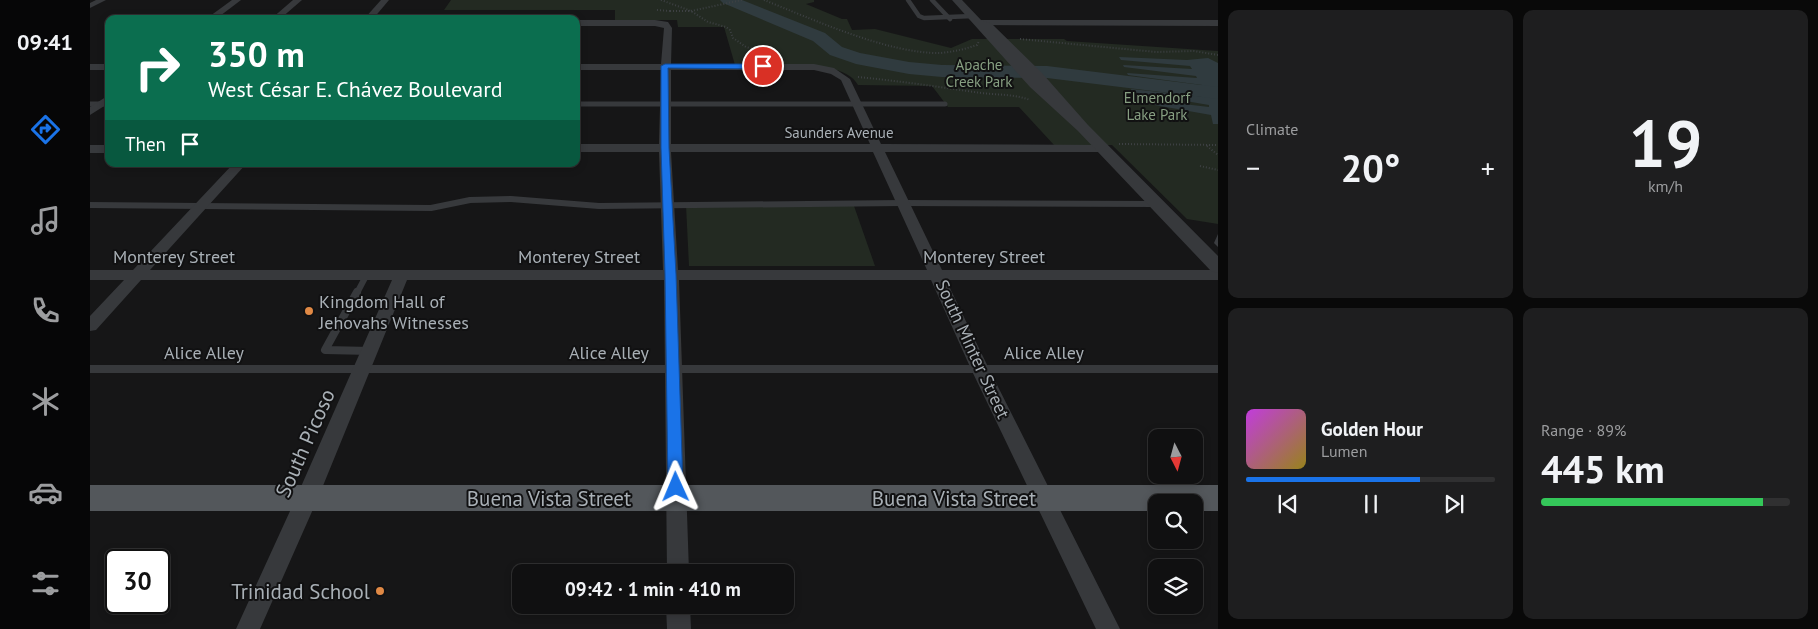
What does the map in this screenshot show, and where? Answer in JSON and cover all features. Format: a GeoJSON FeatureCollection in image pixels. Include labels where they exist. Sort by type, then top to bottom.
{"type":"FeatureCollection","features":[{"type":"Feature","properties":{"kind":"main road","name":"Buena Vista Street"},"geometry":{"type":"LineString","coordinates":[[90,498],[1218,498]]}},
{"type":"Feature","properties":{"kind":"street"},"geometry":{"type":"LineString","coordinates":[[90,6],[102,0]]}},
{"type":"Feature","properties":{"kind":"street"},"geometry":{"type":"LineString","coordinates":[[216,15],[237,0]]}},
{"type":"Feature","properties":{"kind":"street"},"geometry":{"type":"LineString","coordinates":[[280,15],[298,0]]}},
{"type":"Feature","properties":{"kind":"street"},"geometry":{"type":"LineString","coordinates":[[372,15],[385,0]]}},
{"type":"Feature","properties":{"kind":"street"},"geometry":{"type":"LineString","coordinates":[[957,0],[981,28],[1014,57],[1083,128],[1108,146],[1156,204],[1218,267]]}},
{"type":"Feature","properties":{"kind":"street"},"geometry":{"type":"LineString","coordinates":[[580,23],[668,18],[665,66],[665,148],[671,274],[678,564]]}},
{"type":"Feature","properties":{"kind":"street"},"geometry":{"type":"LineString","coordinates":[[976,20],[1218,23]]}},
{"type":"Feature","properties":{"kind":"street"},"geometry":{"type":"LineString","coordinates":[[90,67],[105,67]]}},
{"type":"Feature","properties":{"kind":"street"},"geometry":{"type":"LineString","coordinates":[[580,67],[814,67],[844,73]]}},
{"type":"Feature","properties":{"kind":"street","name":"South Minter Street"},"geometry":{"type":"LineString","coordinates":[[844,73],[876,148],[980,368],[1108,629]]}},
{"type":"Feature","properties":{"kind":"street"},"geometry":{"type":"LineString","coordinates":[[90,112],[102,102]]}},
{"type":"Feature","properties":{"kind":"street","name":"Saunders Avenue"},"geometry":{"type":"LineString","coordinates":[[580,148],[1108,146]]}},
{"type":"Feature","properties":{"kind":"street"},"geometry":{"type":"LineString","coordinates":[[90,149],[105,149]]}},
{"type":"Feature","properties":{"kind":"street"},"geometry":{"type":"LineString","coordinates":[[90,326],[237,167]]}},
{"type":"Feature","properties":{"kind":"street","name":"South Picoso"},"geometry":{"type":"LineString","coordinates":[[248,629],[307,498],[402,274]]}},
{"type":"Feature","properties":{"kind":"street","name":"Monterey Street"},"geometry":{"type":"LineString","coordinates":[[90,275],[1218,275]]}},
{"type":"Feature","properties":{"kind":"street"},"geometry":{"type":"LineString","coordinates":[[678,614],[679,629]]}},
{"type":"Feature","properties":{"kind":"lane"},"geometry":{"type":"LineString","coordinates":[[908,0],[921,18],[950,18],[956,16],[976,20]]}},
{"type":"Feature","properties":{"kind":"lane"},"geometry":{"type":"LineString","coordinates":[[932,0],[950,18]]}},
{"type":"Feature","properties":{"kind":"lane"},"geometry":{"type":"LineString","coordinates":[[580,104],[945,104]]}},
{"type":"Feature","properties":{"kind":"lane"},"geometry":{"type":"LineString","coordinates":[[90,205],[431,208],[470,200],[511,199],[599,206],[902,203],[1156,204]]}},
{"type":"Feature","properties":{"kind":"lane"},"geometry":{"type":"LineString","coordinates":[[367,274],[325,350],[367,359]]}},
{"type":"Feature","properties":{"kind":"lane","name":"Alice Alley"},"geometry":{"type":"LineString","coordinates":[[90,369],[367,359],[673,368],[1218,369]]}},
{"type":"Feature","properties":{"kind":"path"},"geometry":{"type":"LineString","coordinates":[[661,0],[691,11],[708,22],[726,27],[730,30],[733,38],[746,47],[779,55]]}},
{"type":"Feature","properties":{"kind":"path"},"geometry":{"type":"LineString","coordinates":[[668,18],[742,0]]}},
{"type":"Feature","properties":{"kind":"path"},"geometry":{"type":"LineString","coordinates":[[764,0],[865,40],[902,49],[939,52],[965,50],[979,43],[975,35]]}},
{"type":"Feature","properties":{"kind":"path"},"geometry":{"type":"LineString","coordinates":[[1021,39],[1156,52],[1194,51],[1218,55]]}},
{"type":"Feature","properties":{"kind":"path"},"geometry":{"type":"LineString","coordinates":[[844,73],[872,80],[1017,95],[1034,103]]}},
{"type":"Feature","properties":{"kind":"path"},"geometry":{"type":"LineString","coordinates":[[1206,145],[1218,155]]}},
{"type":"Feature","properties":{"kind":"path"},"geometry":{"type":"LineString","coordinates":[[1108,146],[1218,145]]}},
{"type":"Feature","properties":{"kind":"path"},"geometry":{"type":"LineString","coordinates":[[1200,166],[1218,170]]}},
{"type":"Feature","properties":{"kind":"green space"},"geometry":{"type":"Polygon","coordinates":[[[451,0],[814,0],[814,2],[806,4],[842,19],[847,19],[852,30],[875,29],[951,48],[972,39],[1064,39],[1067,41],[1218,51],[1218,224],[1187,219],[1112,145],[1054,145],[1019,107],[948,107],[932,86],[858,85],[850,76],[821,66],[802,64],[735,65],[724,27],[678,27],[677,20],[615,20],[615,10],[444,10],[451,0]]]}},
{"type":"Feature","properties":{"kind":"green space"},"geometry":{"type":"Polygon","coordinates":[[[686,205],[854,206],[875,266],[689,266],[686,205]]]}},
{"type":"Feature","properties":{"kind":"shaded area"},"geometry":{"type":"Polygon","coordinates":[[[1119,57],[1187,60],[1208,58],[1218,63],[1218,124],[1213,124],[1211,115],[1132,101],[1132,98],[1209,107],[1209,105],[1132,92],[1131,89],[1206,97],[1206,95],[1131,84],[1131,81],[1202,87],[1202,85],[1128,75],[1127,73],[1197,78],[1196,76],[1124,67],[1123,65],[1192,69],[1190,66],[1121,60],[1119,57]]]}},
{"type":"Feature","properties":{"kind":"waterway"},"geometry":{"type":"LineString","coordinates":[[728,0],[819,37],[836,51],[856,58],[909,68],[942,71],[1047,72],[1218,93]]}},
{"type":"Feature","properties":{"kind":"place","name":"Kingdom Hall of Jehovahs Witnesses"},"geometry":{"type":"Point","coordinates":[309,311]}},
{"type":"Feature","properties":{"kind":"place","name":"Trinidad School"},"geometry":{"type":"Point","coordinates":[380,591]}},
{"type":"Feature","properties":{"kind":"route"},"geometry":{"type":"LineString","coordinates":[[676,487],[671,274],[665,148],[665,66],[763,66]]}},
{"type":"Feature","properties":{"kind":"park label","name":"Apache Creek Park"},"geometry":{"type":"Point","coordinates":[979,72]}},
{"type":"Feature","properties":{"kind":"park label","name":"Elmendorf Lake Park"},"geometry":{"type":"Point","coordinates":[1157,106]}}]}
